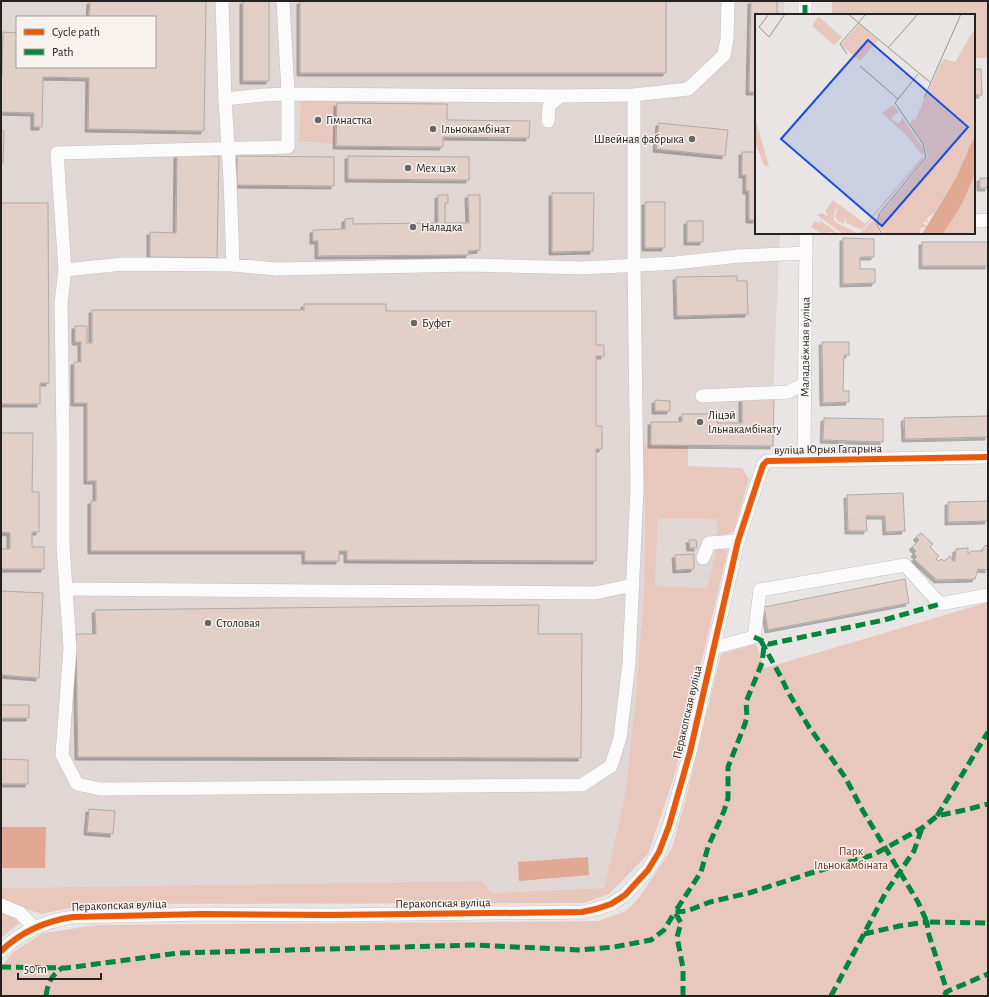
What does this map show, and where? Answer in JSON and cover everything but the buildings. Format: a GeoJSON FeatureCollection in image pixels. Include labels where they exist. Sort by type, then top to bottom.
{"type":"FeatureCollection","features":[{"type":"Feature","properties":{"kind":"street"},"geometry":{"type":"LineString","coordinates":[[222,1],[233,265]]}},
{"type":"Feature","properties":{"kind":"street"},"geometry":{"type":"LineString","coordinates":[[284,1],[288,94],[288,148],[229,148],[57,153],[65,270],[61,304],[64,441],[63,546],[70,648],[62,755],[77,784],[100,789],[582,785],[611,766],[620,738],[629,663],[637,488],[634,266],[634,95]]}},
{"type":"Feature","properties":{"kind":"street"},"geometry":{"type":"LineString","coordinates":[[225,99],[264,94],[634,95],[688,89],[724,55],[727,39],[728,1]]}},
{"type":"Feature","properties":{"kind":"street"},"geometry":{"type":"LineString","coordinates":[[805,1],[805,14]]}},
{"type":"Feature","properties":{"kind":"street"},"geometry":{"type":"LineString","coordinates":[[548,121],[549,106],[560,96]]}},
{"type":"Feature","properties":{"kind":"street"},"geometry":{"type":"LineString","coordinates":[[975,221],[988,220]]}},
{"type":"Feature","properties":{"kind":"street","name":"Маладзёжная вуліца"},"geometry":{"type":"LineString","coordinates":[[804,460],[806,234]]}},
{"type":"Feature","properties":{"kind":"street"},"geometry":{"type":"LineString","coordinates":[[65,270],[123,264],[233,265],[276,269],[471,265],[583,268],[674,264],[739,256],[806,253]]}},
{"type":"Feature","properties":{"kind":"street"},"geometry":{"type":"LineString","coordinates":[[702,396],[788,392],[804,384]]}},
{"type":"Feature","properties":{"kind":"street","name":"вуліца Юрыя Гагарына"},"geometry":{"type":"LineString","coordinates":[[713,648],[738,541],[763,465],[767,461],[988,457]]}},
{"type":"Feature","properties":{"kind":"street"},"geometry":{"type":"LineString","coordinates":[[703,558],[709,543],[738,541]]}},
{"type":"Feature","properties":{"kind":"street"},"geometry":{"type":"LineString","coordinates":[[713,648],[754,637],[760,590],[905,565],[940,604],[988,595]]}},
{"type":"Feature","properties":{"kind":"street"},"geometry":{"type":"LineString","coordinates":[[66,589],[595,593],[633,586]]}},
{"type":"Feature","properties":{"kind":"street","name":"Перакопская вуліца"},"geometry":{"type":"LineString","coordinates":[[1,951],[11,942],[34,927],[54,920],[73,917],[203,914],[330,915],[582,912],[611,904],[625,895],[648,870],[659,852],[669,826],[690,752],[713,648]]}},
{"type":"Feature","properties":{"kind":"street"},"geometry":{"type":"LineString","coordinates":[[1,905],[20,913],[34,927]]}},
{"type":"Feature","properties":{"kind":"shaded area","name":"Ільнокамбінат"},"geometry":{"type":"Polygon","coordinates":[[[1,1],[784,1],[784,14],[755,14],[755,234],[780,234],[774,369],[773,446],[643,445],[645,516],[644,590],[636,696],[625,795],[604,888],[491,893],[481,881],[1,888],[1,1]]]}},
{"type":"Feature","properties":{"kind":"shaded area"},"geometry":{"type":"Polygon","coordinates":[[[658,518],[717,519],[717,546],[707,588],[655,586],[658,518]]]}},
{"type":"Feature","properties":{"kind":"shaded area"},"geometry":{"type":"Polygon","coordinates":[[[1,827],[46,827],[45,868],[1,868],[1,827]]]}},
{"type":"Feature","properties":{"kind":"shaded area"},"geometry":{"type":"Polygon","coordinates":[[[588,857],[589,875],[519,881],[518,862],[588,857]]]}},
{"type":"Feature","properties":{"kind":"green space"},"geometry":{"type":"Polygon","coordinates":[[[832,1],[988,1],[988,58],[975,58],[975,14],[832,14],[832,1]]]}},
{"type":"Feature","properties":{"kind":"green space"},"geometry":{"type":"Polygon","coordinates":[[[301,99],[335,100],[335,144],[299,141],[301,99]]]}},
{"type":"Feature","properties":{"kind":"green space"},"geometry":{"type":"Polygon","coordinates":[[[643,445],[688,445],[688,466],[742,468],[749,479],[734,531],[717,539],[717,519],[658,518],[655,586],[707,588],[717,546],[728,550],[674,777],[648,854],[609,894],[584,903],[89,904],[41,914],[1,900],[1,888],[482,881],[491,893],[604,888],[625,795],[636,696],[644,590],[645,516],[643,445]]]}},
{"type":"Feature","properties":{"kind":"green space","name":"Парк Ільнокамбіната"},"geometry":{"type":"Polygon","coordinates":[[[988,602],[988,996],[1,996],[1,968],[12,953],[43,933],[98,925],[598,921],[626,911],[638,899],[672,848],[687,794],[721,654],[756,644],[765,668],[988,602]]]}},
{"type":"Feature","properties":{"kind":"green space"},"geometry":{"type":"Polygon","coordinates":[[[1,909],[22,921],[1,938],[1,909]]]}},
{"type":"Feature","properties":{"kind":"marked path"},"geometry":{"type":"LineString","coordinates":[[805,1],[805,14]]}},
{"type":"Feature","properties":{"kind":"marked path"},"geometry":{"type":"LineString","coordinates":[[754,637],[769,644],[884,620],[940,604]]}},
{"type":"Feature","properties":{"kind":"marked path"},"geometry":{"type":"LineString","coordinates":[[761,641],[788,692],[809,727],[845,777],[863,811],[918,902],[927,922],[988,923]]}},
{"type":"Feature","properties":{"kind":"marked path"},"geometry":{"type":"LineString","coordinates":[[683,996],[683,968],[677,937],[681,923],[675,912],[701,872],[708,847],[724,811],[728,798],[728,767],[745,724],[747,716],[746,702],[762,663],[764,646]]}},
{"type":"Feature","properties":{"kind":"marked path"},"geometry":{"type":"LineString","coordinates":[[937,816],[988,732]]}},
{"type":"Feature","properties":{"kind":"marked path"},"geometry":{"type":"LineString","coordinates":[[1,967],[66,968],[179,953],[475,945],[580,950],[614,947],[651,940],[664,930],[675,912],[687,911],[710,902],[749,893],[873,855],[922,828],[937,816],[988,804]]}},
{"type":"Feature","properties":{"kind":"marked path"},"geometry":{"type":"LineString","coordinates":[[831,996],[886,892],[914,851],[922,828]]}},
{"type":"Feature","properties":{"kind":"marked path"},"geometry":{"type":"LineString","coordinates":[[864,934],[899,926],[927,922],[928,932],[946,988],[946,996]]}},
{"type":"Feature","properties":{"kind":"marked path"},"geometry":{"type":"LineString","coordinates":[[46,996],[51,980],[62,968]]}},
{"type":"Feature","properties":{"kind":"marked path"},"geometry":{"type":"LineString","coordinates":[[944,995],[948,991],[988,974]]}},
{"type":"Feature","properties":{"kind":"cycle path"},"geometry":{"type":"LineString","coordinates":[[1,951],[17,938],[34,928],[53,921],[73,917],[203,914],[329,915],[582,912],[611,904],[625,895],[648,870],[659,852],[669,826],[690,752],[738,541],[763,465],[767,461],[988,457]]}},
{"type":"Feature","properties":{"kind":"place","name":"Гімнастка"},"geometry":{"type":"Point","coordinates":[318,120]}},
{"type":"Feature","properties":{"kind":"place","name":"Ільнокамбінат"},"geometry":{"type":"Point","coordinates":[433,129]}},
{"type":"Feature","properties":{"kind":"place","name":"Швейная фабрыка"},"geometry":{"type":"Point","coordinates":[692,139]}},
{"type":"Feature","properties":{"kind":"place","name":"Мех.цэх"},"geometry":{"type":"Point","coordinates":[408,168]}},
{"type":"Feature","properties":{"kind":"place","name":"Наладка"},"geometry":{"type":"Point","coordinates":[413,227]}},
{"type":"Feature","properties":{"kind":"place","name":"Буфет"},"geometry":{"type":"Point","coordinates":[414,323]}},
{"type":"Feature","properties":{"kind":"place","name":"Ліцэй Ільнакамбінату"},"geometry":{"type":"Point","coordinates":[700,422]}},
{"type":"Feature","properties":{"kind":"place","name":"Столовая"},"geometry":{"type":"Point","coordinates":[208,623]}}]}
